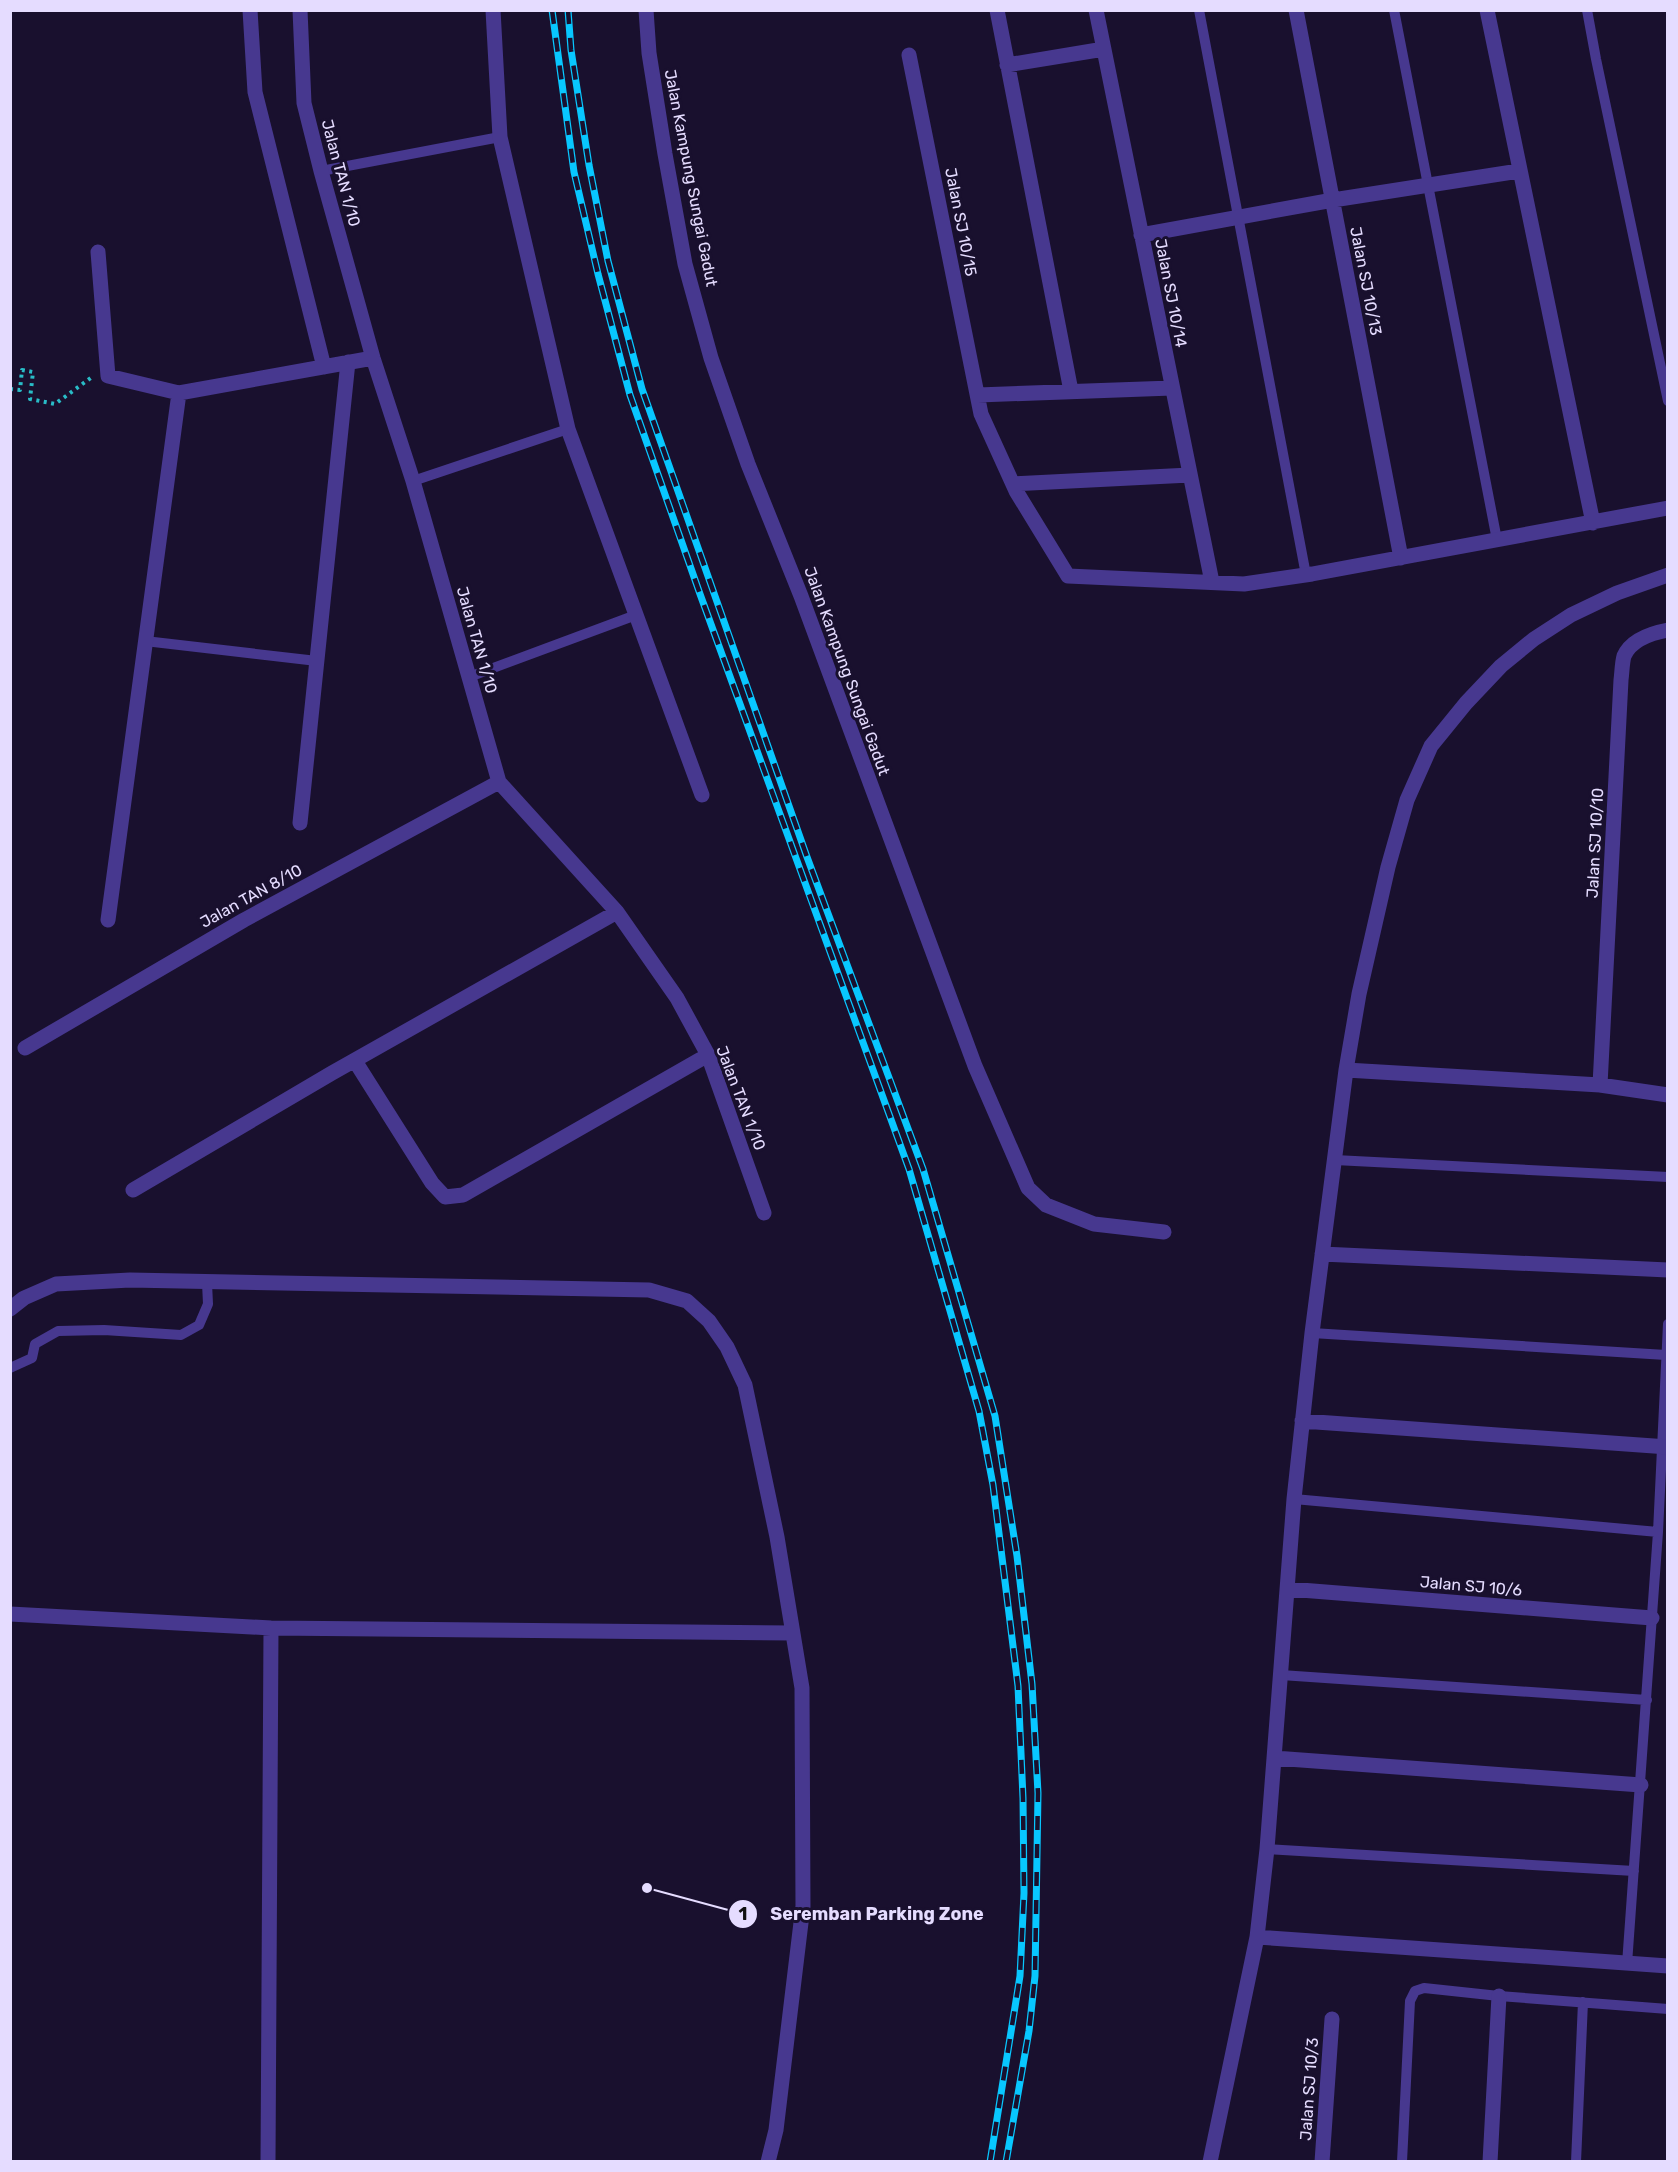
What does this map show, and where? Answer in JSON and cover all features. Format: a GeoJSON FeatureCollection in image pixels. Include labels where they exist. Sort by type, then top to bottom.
{"type":"FeatureCollection","features":[{"type":"Feature","properties":{"kind":"street"},"geometry":{"type":"LineString","coordinates":[[250,10],[255,92],[324,367]]}},
{"type":"Feature","properties":{"kind":"street","name":"Jalan TAN 1/10"},"geometry":{"type":"LineString","coordinates":[[300,10],[304,103],[321,171],[372,358],[413,481],[499,782],[617,912],[677,998],[708,1055],[764,1213]]}},
{"type":"Feature","properties":{"kind":"street"},"geometry":{"type":"LineString","coordinates":[[493,10],[500,137],[568,429],[702,795]]}},
{"type":"Feature","properties":{"kind":"street","name":"Jalan Kampung Sungai Gadut"},"geometry":{"type":"LineString","coordinates":[[646,10],[651,64],[683,253],[711,358],[748,464],[801,596],[975,1066],[1028,1188],[1046,1205],[1094,1224],[1164,1232]]}},
{"type":"Feature","properties":{"kind":"street"},"geometry":{"type":"LineString","coordinates":[[997,10],[1071,392]]}},
{"type":"Feature","properties":{"kind":"street","name":"Jalan SJ 10/14"},"geometry":{"type":"LineString","coordinates":[[1096,10],[1212,582]]}},
{"type":"Feature","properties":{"kind":"street","name":"Jalan SJ 10/13"},"geometry":{"type":"LineString","coordinates":[[1296,10],[1401,558]]}},
{"type":"Feature","properties":{"kind":"street"},"geometry":{"type":"LineString","coordinates":[[1487,10],[1593,523]]}},
{"type":"Feature","properties":{"kind":"street"},"geometry":{"type":"LineString","coordinates":[[1007,65],[1104,49]]}},
{"type":"Feature","properties":{"kind":"street","name":"Jalan SJ 10/15"},"geometry":{"type":"LineString","coordinates":[[909,55],[981,414],[1013,484],[1068,576],[1212,582]]}},
{"type":"Feature","properties":{"kind":"street"},"geometry":{"type":"LineString","coordinates":[[1142,235],[1333,200],[1519,171]]}},
{"type":"Feature","properties":{"kind":"street"},"geometry":{"type":"LineString","coordinates":[[98,252],[108,376],[179,393],[372,358]]}},
{"type":"Feature","properties":{"kind":"street"},"geometry":{"type":"LineString","coordinates":[[300,823],[348,362]]}},
{"type":"Feature","properties":{"kind":"street"},"geometry":{"type":"LineString","coordinates":[[978,395],[1172,388]]}},
{"type":"Feature","properties":{"kind":"street"},"geometry":{"type":"LineString","coordinates":[[108,920],[179,393]]}},
{"type":"Feature","properties":{"kind":"street"},"geometry":{"type":"LineString","coordinates":[[1013,484],[1190,475]]}},
{"type":"Feature","properties":{"kind":"street"},"geometry":{"type":"LineString","coordinates":[[1212,582],[1244,584],[1306,575],[1668,508]]}},
{"type":"Feature","properties":{"kind":"street"},"geometry":{"type":"LineString","coordinates":[[1210,2162],[1257,1937],[1267,1849],[1302,1421],[1346,1070],[1359,994],[1388,867],[1407,800],[1431,746],[1466,703],[1501,666],[1534,639],[1571,615],[1617,594],[1668,576]]}},
{"type":"Feature","properties":{"kind":"street","name":"Jalan SJ 10/10"},"geometry":{"type":"LineString","coordinates":[[1600,1085],[1624,655],[1637,641],[1656,632],[1668,630]]}},
{"type":"Feature","properties":{"kind":"street","name":"Jalan TAN 8/10"},"geometry":{"type":"LineString","coordinates":[[24,1048],[244,920],[499,782]]}},
{"type":"Feature","properties":{"kind":"street"},"geometry":{"type":"LineString","coordinates":[[133,1190],[617,912]]}},
{"type":"Feature","properties":{"kind":"street"},"geometry":{"type":"LineString","coordinates":[[355,1061],[432,1183],[445,1197],[463,1195],[708,1055]]}},
{"type":"Feature","properties":{"kind":"street"},"geometry":{"type":"LineString","coordinates":[[1346,1070],[1600,1085],[1668,1095]]}},
{"type":"Feature","properties":{"kind":"street"},"geometry":{"type":"LineString","coordinates":[[1322,1254],[1668,1270]]}},
{"type":"Feature","properties":{"kind":"street"},"geometry":{"type":"LineString","coordinates":[[10,1309],[24,1298],[56,1284],[130,1280],[649,1290],[687,1301],[709,1321],[727,1347],[745,1385],[777,1537],[802,1688],[803,1906],[776,2130],[768,2162]]}},
{"type":"Feature","properties":{"kind":"street"},"geometry":{"type":"LineString","coordinates":[[1302,1421],[1665,1447]]}},
{"type":"Feature","properties":{"kind":"street","name":"Jalan SJ 10/6"},"geometry":{"type":"LineString","coordinates":[[1288,1589],[1652,1618]]}},
{"type":"Feature","properties":{"kind":"street"},"geometry":{"type":"LineString","coordinates":[[10,1614],[271,1628],[793,1633]]}},
{"type":"Feature","properties":{"kind":"street"},"geometry":{"type":"LineString","coordinates":[[268,2162],[271,1628]]}},
{"type":"Feature","properties":{"kind":"street"},"geometry":{"type":"LineString","coordinates":[[1274,1758],[1641,1785]]}},
{"type":"Feature","properties":{"kind":"street"},"geometry":{"type":"LineString","coordinates":[[1257,1937],[1668,1966]]}},
{"type":"Feature","properties":{"kind":"street"},"geometry":{"type":"LineString","coordinates":[[1490,2162],[1499,1996]]}},
{"type":"Feature","properties":{"kind":"street","name":"Jalan SJ 10/3"},"geometry":{"type":"LineString","coordinates":[[1322,2162],[1332,2019]]}},
{"type":"Feature","properties":{"kind":"lane"},"geometry":{"type":"LineString","coordinates":[[1199,10],[1306,575]]}},
{"type":"Feature","properties":{"kind":"lane"},"geometry":{"type":"LineString","coordinates":[[1394,10],[1497,540]]}},
{"type":"Feature","properties":{"kind":"lane"},"geometry":{"type":"LineString","coordinates":[[1587,10],[1668,401]]}},
{"type":"Feature","properties":{"kind":"lane"},"geometry":{"type":"LineString","coordinates":[[321,171],[500,137]]}},
{"type":"Feature","properties":{"kind":"lane"},"geometry":{"type":"LineString","coordinates":[[413,481],[568,429]]}},
{"type":"Feature","properties":{"kind":"lane"},"geometry":{"type":"LineString","coordinates":[[469,677],[636,615]]}},
{"type":"Feature","properties":{"kind":"lane"},"geometry":{"type":"LineString","coordinates":[[146,641],[317,661]]}},
{"type":"Feature","properties":{"kind":"lane"},"geometry":{"type":"LineString","coordinates":[[1335,1160],[1668,1177]]}},
{"type":"Feature","properties":{"kind":"lane"},"geometry":{"type":"LineString","coordinates":[[10,1368],[32,1358],[35,1344],[58,1331],[104,1330],[181,1335],[199,1325],[208,1304],[207,1282]]}},
{"type":"Feature","properties":{"kind":"lane"},"geometry":{"type":"LineString","coordinates":[[1627,1964],[1665,1447],[1668,1324]]}},
{"type":"Feature","properties":{"kind":"lane"},"geometry":{"type":"LineString","coordinates":[[1312,1333],[1666,1355]]}},
{"type":"Feature","properties":{"kind":"lane"},"geometry":{"type":"LineString","coordinates":[[1294,1499],[1658,1532]]}},
{"type":"Feature","properties":{"kind":"lane"},"geometry":{"type":"LineString","coordinates":[[1281,1675],[1647,1700]]}},
{"type":"Feature","properties":{"kind":"lane"},"geometry":{"type":"LineString","coordinates":[[1267,1849],[1634,1871]]}},
{"type":"Feature","properties":{"kind":"lane"},"geometry":{"type":"LineString","coordinates":[[1402,2162],[1410,2001],[1415,1991],[1424,1988],[1668,2009]]}},
{"type":"Feature","properties":{"kind":"lane"},"geometry":{"type":"LineString","coordinates":[[1576,2162],[1584,2002]]}},
{"type":"Feature","properties":{"kind":"path"},"geometry":{"type":"LineString","coordinates":[[10,389],[20,390],[22,370],[33,372],[30,399],[55,404],[107,366]]}},
{"type":"Feature","properties":{"kind":"railway"},"geometry":{"type":"LineString","coordinates":[[552,10],[574,172],[630,395],[909,1169],[979,1411],[993,1485],[1018,1686],[1023,1798],[1024,1893],[1020,1976],[990,2162]]}},
{"type":"Feature","properties":{"kind":"railway"},"geometry":{"type":"LineString","coordinates":[[568,10],[571,50],[589,165],[608,261],[642,389],[807,857],[923,1169],[995,1416],[1017,1556],[1032,1684],[1038,1793],[1035,1976],[1029,2031],[1006,2162]]}},
{"type":"Feature","properties":{"kind":"place","name":"Seremban Parking Zone"},"geometry":{"type":"Point","coordinates":[647,1888]}}]}
